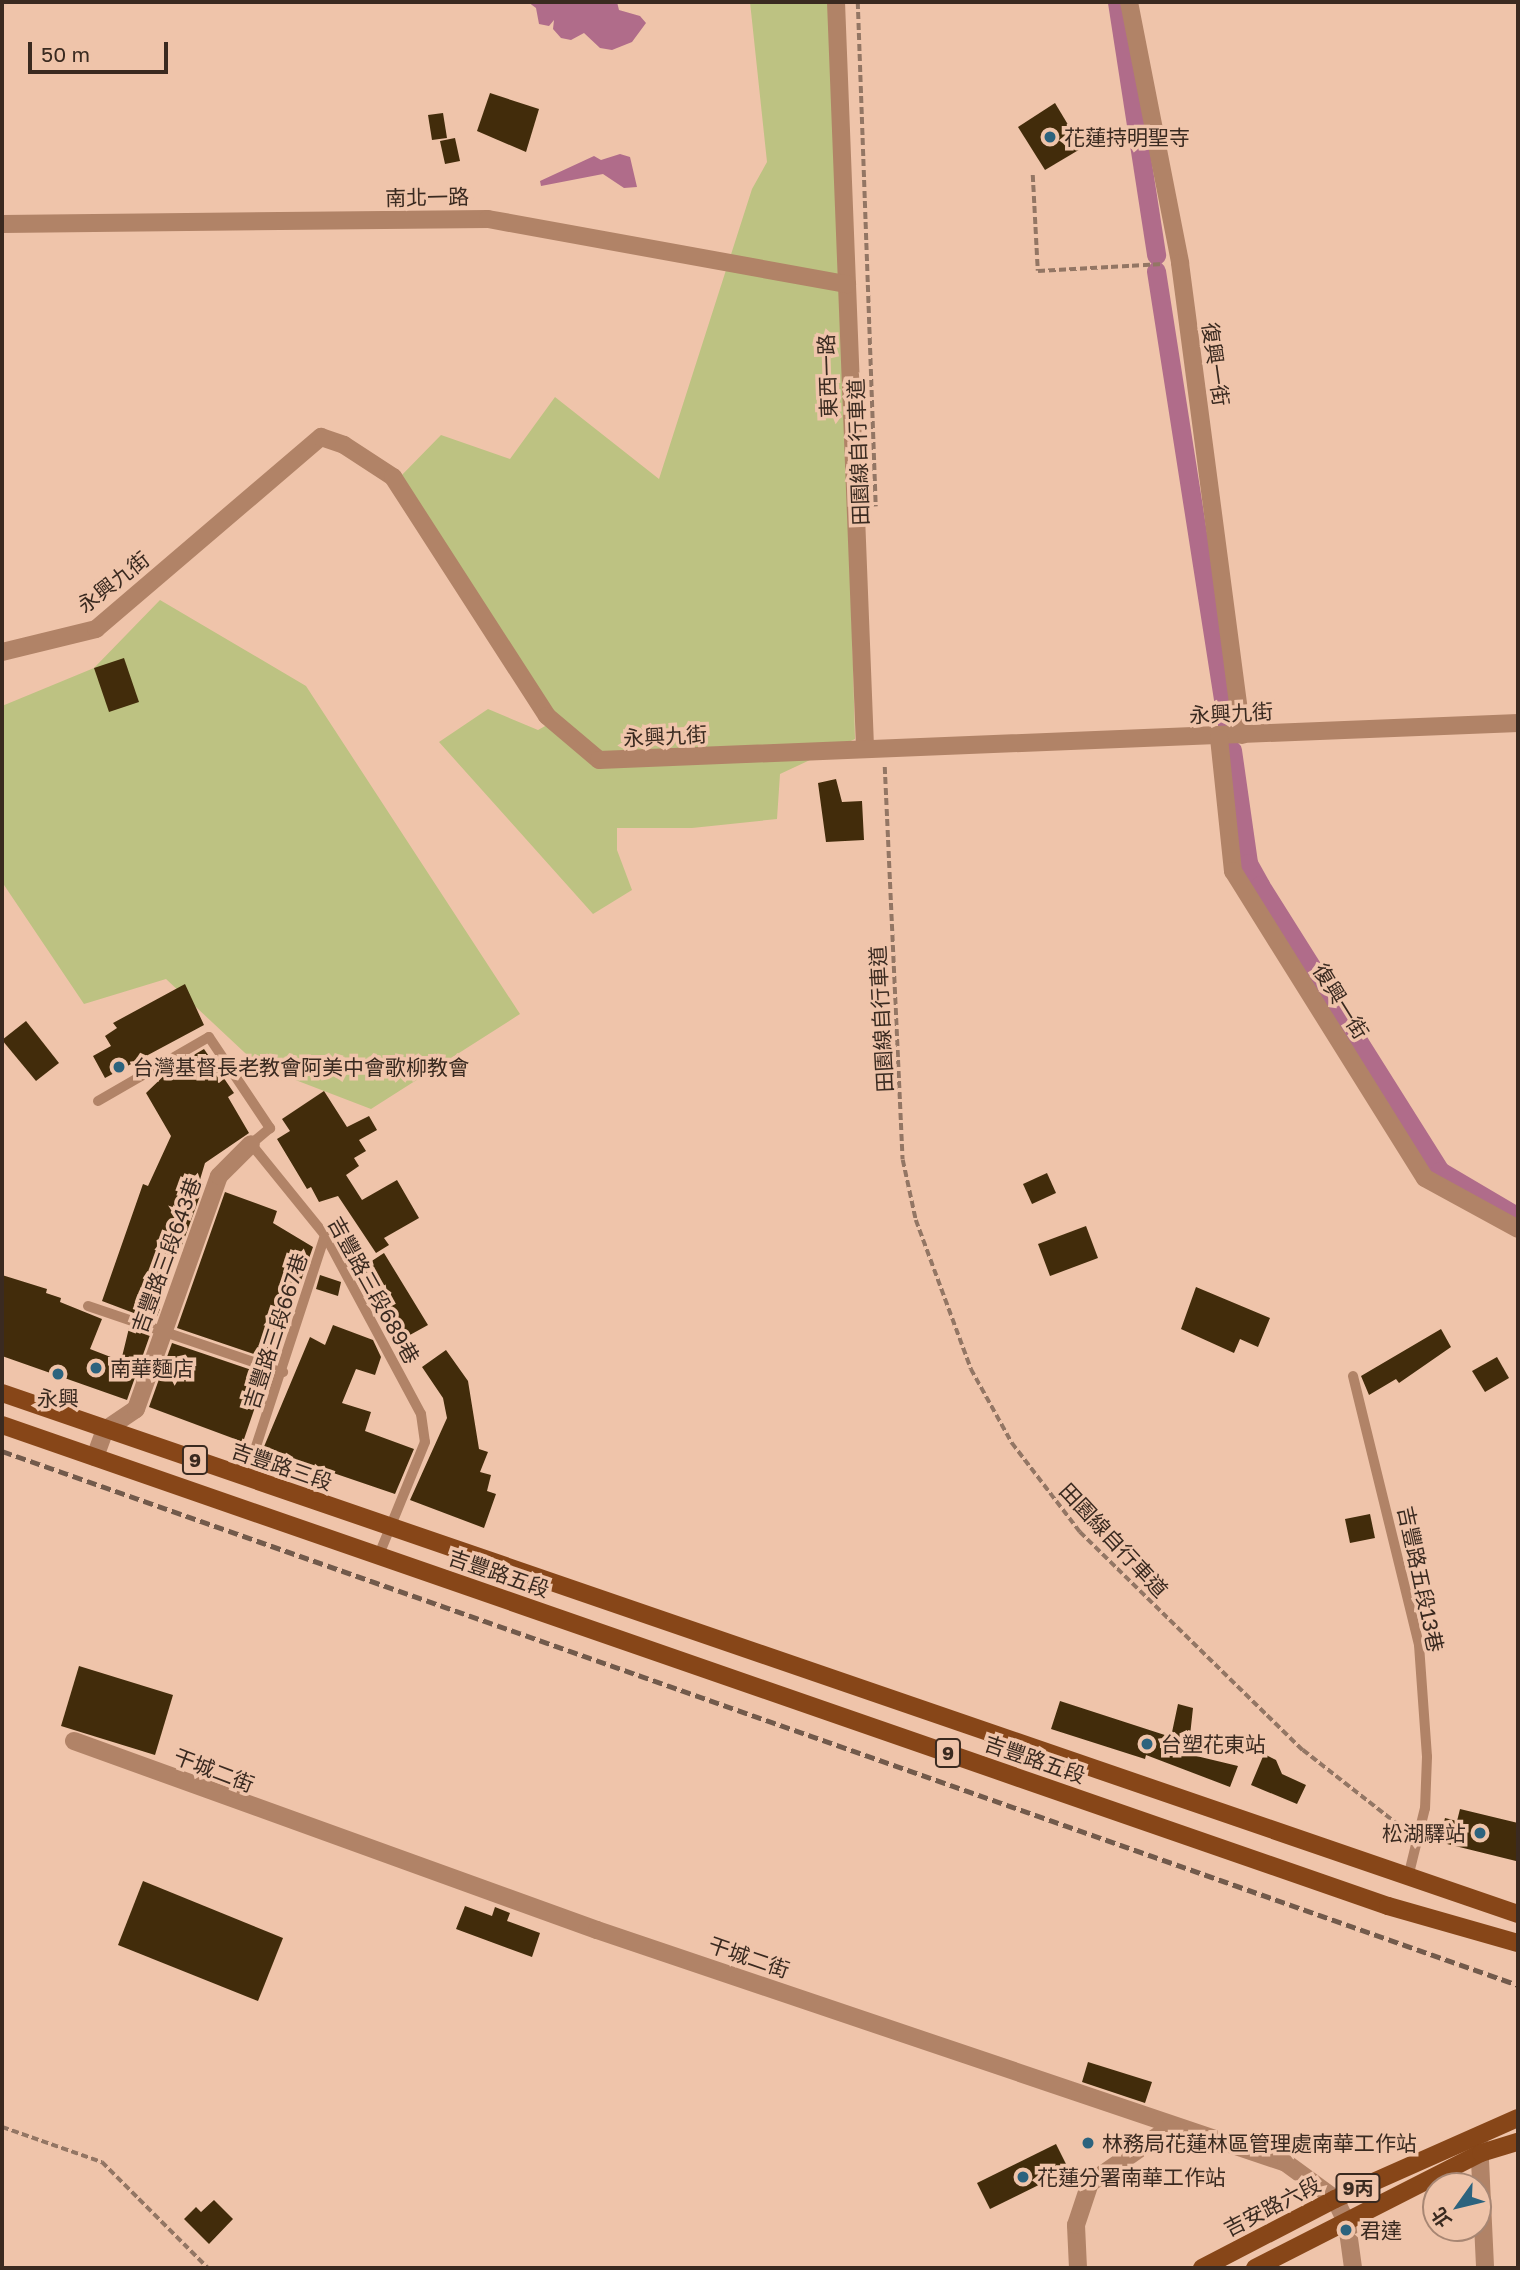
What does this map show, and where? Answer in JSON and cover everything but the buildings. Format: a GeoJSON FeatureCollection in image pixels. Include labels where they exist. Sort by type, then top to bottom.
{"type":"FeatureCollection","features":[{"type":"Feature","properties":{"kind":"main road","name":"吉豐路三段"},"geometry":{"type":"LineString","coordinates":[[2,1393],[388,1527]]}},
{"type":"Feature","properties":{"kind":"main road","name":"9"},"geometry":{"type":"LineString","coordinates":[[2,1425],[379,1555]]}},
{"type":"Feature","properties":{"kind":"main road","name":"吉豐路五段"},"geometry":{"type":"LineString","coordinates":[[388,1527],[1518,1914]]}},
{"type":"Feature","properties":{"kind":"main road","name":"吉豐路五段"},"geometry":{"type":"LineString","coordinates":[[379,1555],[1388,1906],[1518,1943]]}},
{"type":"Feature","properties":{"kind":"main road","name":"吉安路六段"},"geometry":{"type":"LineString","coordinates":[[1202,2268],[1335,2199],[1479,2132],[1518,2118]]}},
{"type":"Feature","properties":{"kind":"main road","name":"9丙"},"geometry":{"type":"LineString","coordinates":[[1255,2268],[1347,2224],[1481,2153],[1518,2142]]}},
{"type":"Feature","properties":{"kind":"street","name":"東西一路"},"geometry":{"type":"LineString","coordinates":[[836,2],[865,748]]}},
{"type":"Feature","properties":{"kind":"street","name":"復興一街"},"geometry":{"type":"LineString","coordinates":[[1129,2],[1180,263],[1242,735]]}},
{"type":"Feature","properties":{"kind":"street","name":"南北一路"},"geometry":{"type":"LineString","coordinates":[[2,224],[488,219],[846,284]]}},
{"type":"Feature","properties":{"kind":"street","name":"永興九街"},"geometry":{"type":"LineString","coordinates":[[2,652],[96,629],[321,437],[344,444],[393,477],[547,716],[599,760],[884,747],[1219,738],[1518,723]]}},
{"type":"Feature","properties":{"kind":"street","name":"復興一街"},"geometry":{"type":"LineString","coordinates":[[1219,738],[1233,871],[1425,1178],[1518,1229]]}},
{"type":"Feature","properties":{"kind":"street","name":"吉豐路三段643巷"},"geometry":{"type":"LineString","coordinates":[[105,1430],[136,1409],[219,1176],[251,1144]]}},
{"type":"Feature","properties":{"kind":"street"},"geometry":{"type":"LineString","coordinates":[[95,1457],[105,1430]]}},
{"type":"Feature","properties":{"kind":"street","name":"干城二街"},"geometry":{"type":"LineString","coordinates":[[74,1741],[305,1828],[1171,2126],[1286,2163],[1335,2199],[1347,2224],[1353,2268]]}},
{"type":"Feature","properties":{"kind":"street"},"geometry":{"type":"LineString","coordinates":[[1078,2268],[1076,2225],[1090,2183],[1171,2126]]}},
{"type":"Feature","properties":{"kind":"street"},"geometry":{"type":"LineString","coordinates":[[1479,2132],[1485,2268]]}},
{"type":"Feature","properties":{"kind":"lane"},"geometry":{"type":"LineString","coordinates":[[98,1101],[209,1037],[270,1128],[251,1144]]}},
{"type":"Feature","properties":{"kind":"lane","name":"吉豐路三段689巷"},"geometry":{"type":"LineString","coordinates":[[251,1144],[326,1235],[421,1414],[425,1442],[388,1527],[379,1555]]}},
{"type":"Feature","properties":{"kind":"lane","name":"吉豐路三段667巷"},"geometry":{"type":"LineString","coordinates":[[246,1477],[284,1372],[326,1235]]}},
{"type":"Feature","properties":{"kind":"lane"},"geometry":{"type":"LineString","coordinates":[[88,1306],[284,1372]]}},
{"type":"Feature","properties":{"kind":"lane","name":"吉豐路五段13巷"},"geometry":{"type":"LineString","coordinates":[[1353,1376],[1419,1645],[1427,1757],[1418,1840],[1408,1877]]}},
{"type":"Feature","properties":{"kind":"path","name":"田園線自行車道"},"geometry":{"type":"LineString","coordinates":[[858,2],[876,512]]}},
{"type":"Feature","properties":{"kind":"path"},"geometry":{"type":"LineString","coordinates":[[1033,175],[1038,271],[1180,263]]}},
{"type":"Feature","properties":{"kind":"path","name":"田園線自行車道"},"geometry":{"type":"LineString","coordinates":[[884,747],[903,1160],[916,1220],[971,1369],[1012,1443],[1080,1532],[1303,1750],[1418,1840]]}},
{"type":"Feature","properties":{"kind":"path"},"geometry":{"type":"LineString","coordinates":[[2,2127],[102,2162],[208,2268]]}},
{"type":"Feature","properties":{"kind":"green space"},"geometry":{"type":"Polygon","coordinates":[[[750,2],[835,2],[855,739],[780,774],[777,819],[692,828],[617,828],[617,850],[632,890],[593,914],[439,742],[488,709],[538,730],[547,725],[398,479],[441,435],[510,459],[555,397],[659,479],[752,189],[767,162],[750,2]]]}},
{"type":"Feature","properties":{"kind":"green space"},"geometry":{"type":"Polygon","coordinates":[[[160,600],[306,686],[520,1014],[371,1109],[259,1066],[166,979],[84,1004],[2,882],[2,706],[94,668],[160,600]]]}},
{"type":"Feature","properties":{"kind":"shaded area"},"geometry":{"type":"Polygon","coordinates":[[[528,2],[617,2],[619,10],[640,16],[646,23],[632,42],[612,50],[600,48],[584,33],[571,40],[561,38],[553,29],[554,20],[549,26],[539,24],[536,8],[528,2]]]}},
{"type":"Feature","properties":{"kind":"shaded area"},"geometry":{"type":"Polygon","coordinates":[[[620,154],[630,157],[637,187],[624,188],[603,174],[541,186],[540,181],[594,156],[601,160],[620,154]]]}},
{"type":"Feature","properties":{"kind":"waterway"},"geometry":{"type":"LineString","coordinates":[[1117,2],[1156,255]]}},
{"type":"Feature","properties":{"kind":"waterway"},"geometry":{"type":"LineString","coordinates":[[1156,271],[1228,729]]}},
{"type":"Feature","properties":{"kind":"waterway"},"geometry":{"type":"LineString","coordinates":[[1232,750],[1248,863],[1260,885],[1440,1171],[1518,1217]]}},
{"type":"Feature","properties":{"kind":"railway"},"geometry":{"type":"LineString","coordinates":[[2,1451],[1518,1985]]}},
{"type":"Feature","properties":{"kind":"place","name":"花蓮持明聖寺"},"geometry":{"type":"Point","coordinates":[1050,137]}},
{"type":"Feature","properties":{"kind":"place","name":"台灣基督長老教會阿美中會歌柳教會"},"geometry":{"type":"Point","coordinates":[119,1067]}},
{"type":"Feature","properties":{"kind":"place","name":"南華麵店"},"geometry":{"type":"Point","coordinates":[96,1368]}},
{"type":"Feature","properties":{"kind":"place","name":"永興"},"geometry":{"type":"Point","coordinates":[58,1374]}},
{"type":"Feature","properties":{"kind":"place","name":"台塑花東站"},"geometry":{"type":"Point","coordinates":[1147,1744]}},
{"type":"Feature","properties":{"kind":"place","name":"松湖驛站"},"geometry":{"type":"Point","coordinates":[1480,1833]}},
{"type":"Feature","properties":{"kind":"place","name":"林務局花蓮林區管理處南華工作站"},"geometry":{"type":"Point","coordinates":[1088,2143]}},
{"type":"Feature","properties":{"kind":"place","name":"花蓮分署南華工作站"},"geometry":{"type":"Point","coordinates":[1023,2177]}},
{"type":"Feature","properties":{"kind":"place","name":"君達"},"geometry":{"type":"Point","coordinates":[1346,2230]}}]}
